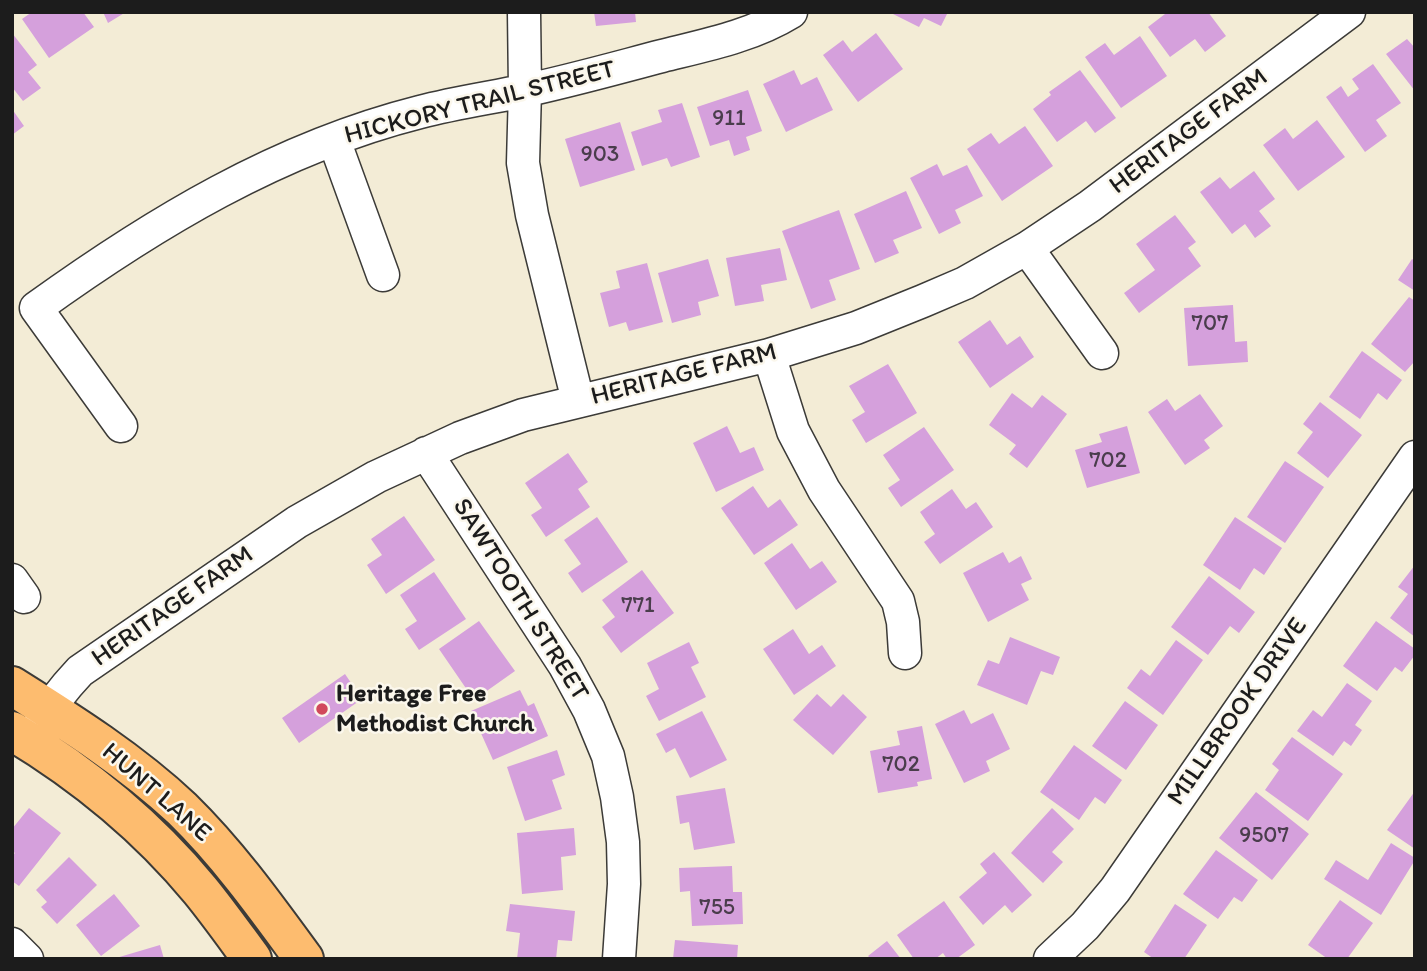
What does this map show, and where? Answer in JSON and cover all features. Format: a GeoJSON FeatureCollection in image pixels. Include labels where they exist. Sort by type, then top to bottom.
{"type":"FeatureCollection","features":[{"type":"Feature","properties":{"kind":"main road","name":"HUNT LANE"},"geometry":{"type":"LineString","coordinates":[[12,686],[96,740],[182,809],[252,890],[304,959]]}},
{"type":"Feature","properties":{"kind":"main road","name":"HUNT LANE"},"geometry":{"type":"LineString","coordinates":[[20,736],[106,797],[135,822],[199,888],[252,959]]}},
{"type":"Feature","properties":{"kind":"street"},"geometry":{"type":"LineString","coordinates":[[524,12],[523,163],[532,215],[578,401]]}},
{"type":"Feature","properties":{"kind":"street","name":"HICKORY TRAIL STREET"},"geometry":{"type":"LineString","coordinates":[[121,426],[36,308],[122,248],[198,202],[282,160],[379,124],[722,41],[772,24],[791,12]]}},
{"type":"Feature","properties":{"kind":"street","name":"HERITAGE FARM"},"geometry":{"type":"LineString","coordinates":[[20,736],[80,671],[297,522],[376,477],[460,438],[523,415],[769,355],[856,327],[964,283],[1027,248],[1090,206],[1349,12]]}},
{"type":"Feature","properties":{"kind":"street"},"geometry":{"type":"LineString","coordinates":[[334,140],[383,275]]}},
{"type":"Feature","properties":{"kind":"street"},"geometry":{"type":"LineString","coordinates":[[1027,248],[1102,353]]}},
{"type":"Feature","properties":{"kind":"street"},"geometry":{"type":"LineString","coordinates":[[769,355],[793,431],[824,490],[898,601],[903,622],[905,653]]}},
{"type":"Feature","properties":{"kind":"street","name":"SAWTOOTH STREET"},"geometry":{"type":"LineString","coordinates":[[426,453],[565,666],[589,710],[608,756],[623,842],[624,884],[619,959]]}},
{"type":"Feature","properties":{"kind":"street","name":"MILLBROOK DRIVE"},"geometry":{"type":"LineString","coordinates":[[1050,959],[1085,926],[1115,890],[1415,457]]}},
{"type":"Feature","properties":{"kind":"street"},"geometry":{"type":"LineString","coordinates":[[12,944],[27,959]]}},
{"type":"Feature","properties":{"kind":"building"},"geometry":{"type":"Polygon","coordinates":[[[32,12],[83,12],[94,27],[49,58],[22,19],[32,12]]]}},
{"type":"Feature","properties":{"kind":"building"},"geometry":{"type":"Polygon","coordinates":[[[103,12],[126,12],[108,23],[103,12]]]}},
{"type":"Feature","properties":{"kind":"building"},"geometry":{"type":"Polygon","coordinates":[[[594,12],[635,12],[636,22],[596,26],[594,12]]]}},
{"type":"Feature","properties":{"kind":"building"},"geometry":{"type":"Polygon","coordinates":[[[889,12],[948,12],[941,26],[924,18],[919,27],[889,12]]]}},
{"type":"Feature","properties":{"kind":"building"},"geometry":{"type":"Polygon","coordinates":[[[1163,12],[1208,12],[1226,36],[1205,52],[1195,39],[1170,57],[1148,27],[1165,14],[1163,12]]]}},
{"type":"Feature","properties":{"kind":"building"},"geometry":{"type":"Polygon","coordinates":[[[12,33],[37,65],[28,72],[41,88],[23,101],[12,87],[12,33]]]}},
{"type":"Feature","properties":{"kind":"building"},"geometry":{"type":"Polygon","coordinates":[[[876,33],[903,69],[858,102],[823,55],[843,40],[852,52],[876,33]]]}},
{"type":"Feature","properties":{"kind":"building"},"geometry":{"type":"Polygon","coordinates":[[[1140,36],[1167,76],[1121,108],[1085,57],[1105,43],[1114,55],[1140,36]]]}},
{"type":"Feature","properties":{"kind":"building"},"geometry":{"type":"Polygon","coordinates":[[[1407,39],[1415,48],[1415,91],[1386,54],[1407,39]]]}},
{"type":"Feature","properties":{"kind":"building"},"geometry":{"type":"Polygon","coordinates":[[[1373,64],[1401,103],[1376,120],[1387,136],[1365,152],[1326,97],[1341,86],[1348,97],[1359,89],[1352,79],[1373,64]]]}},
{"type":"Feature","properties":{"kind":"building"},"geometry":{"type":"Polygon","coordinates":[[[794,70],[801,85],[817,77],[833,110],[786,132],[763,84],[794,70]]]}},
{"type":"Feature","properties":{"kind":"building"},"geometry":{"type":"Polygon","coordinates":[[[1080,70],[1116,118],[1095,133],[1086,121],[1057,142],[1033,109],[1051,95],[1049,92],[1080,70]]]}},
{"type":"Feature","properties":{"kind":"building"},"geometry":{"type":"Polygon","coordinates":[[[748,90],[762,131],[746,137],[750,150],[734,156],[729,140],[710,146],[697,107],[748,90]]]}},
{"type":"Feature","properties":{"kind":"building"},"geometry":{"type":"Polygon","coordinates":[[[682,103],[700,157],[671,167],[667,158],[642,166],[631,132],[662,122],[658,110],[682,103]]]}},
{"type":"Feature","properties":{"kind":"building"},"geometry":{"type":"Polygon","coordinates":[[[12,109],[24,126],[12,135],[12,109]]]}},
{"type":"Feature","properties":{"kind":"building"},"geometry":{"type":"Polygon","coordinates":[[[1317,120],[1345,157],[1298,191],[1263,145],[1285,128],[1293,139],[1317,120]]]}},
{"type":"Feature","properties":{"kind":"building"},"geometry":{"type":"Polygon","coordinates":[[[620,122],[635,170],[580,187],[565,139],[620,122]]]}},
{"type":"Feature","properties":{"kind":"building"},"geometry":{"type":"Polygon","coordinates":[[[1025,126],[1053,166],[1002,201],[967,149],[991,133],[999,144],[1025,126]]]}},
{"type":"Feature","properties":{"kind":"building"},"geometry":{"type":"Polygon","coordinates":[[[937,164],[943,176],[967,165],[983,196],[955,210],[961,223],[939,234],[910,178],[937,164]]]}},
{"type":"Feature","properties":{"kind":"building"},"geometry":{"type":"Polygon","coordinates":[[[1254,171],[1275,199],[1259,211],[1271,226],[1255,238],[1245,224],[1232,234],[1200,192],[1220,177],[1230,189],[1254,171]]]}},
{"type":"Feature","properties":{"kind":"building"},"geometry":{"type":"Polygon","coordinates":[[[906,191],[922,228],[893,240],[899,253],[875,263],[854,214],[906,191]]]}},
{"type":"Feature","properties":{"kind":"building"},"geometry":{"type":"Polygon","coordinates":[[[839,210],[860,269],[829,280],[836,300],[811,309],[782,231],[839,210]]]}},
{"type":"Feature","properties":{"kind":"building"},"geometry":{"type":"Polygon","coordinates":[[[1175,215],[1196,242],[1188,248],[1201,266],[1139,313],[1124,293],[1155,270],[1136,244],[1175,215]]]}},
{"type":"Feature","properties":{"kind":"building"},"geometry":{"type":"Polygon","coordinates":[[[780,248],[787,280],[761,285],[764,301],[735,306],[726,258],[780,248]]]}},
{"type":"Feature","properties":{"kind":"building"},"geometry":{"type":"Polygon","coordinates":[[[708,259],[719,296],[698,302],[701,315],[672,323],[658,273],[708,259]]]}},
{"type":"Feature","properties":{"kind":"building"},"geometry":{"type":"Polygon","coordinates":[[[1412,259],[1415,261],[1415,291],[1398,280],[1412,259]]]}},
{"type":"Feature","properties":{"kind":"building"},"geometry":{"type":"Polygon","coordinates":[[[647,263],[663,322],[629,331],[626,322],[609,327],[600,293],[620,288],[616,271],[647,263]]]}},
{"type":"Feature","properties":{"kind":"building"},"geometry":{"type":"Polygon","coordinates":[[[1409,297],[1415,301],[1415,361],[1405,372],[1371,344],[1409,297]]]}},
{"type":"Feature","properties":{"kind":"building"},"geometry":{"type":"Polygon","coordinates":[[[1233,305],[1235,342],[1247,341],[1248,362],[1188,366],[1184,308],[1233,305]]]}},
{"type":"Feature","properties":{"kind":"building"},"geometry":{"type":"Polygon","coordinates":[[[990,320],[1007,345],[1020,336],[1034,357],[990,388],[958,342],[990,320]]]}},
{"type":"Feature","properties":{"kind":"building"},"geometry":{"type":"Polygon","coordinates":[[[1362,351],[1402,380],[1387,400],[1378,393],[1360,419],[1329,397],[1362,351]]]}},
{"type":"Feature","properties":{"kind":"building"},"geometry":{"type":"Polygon","coordinates":[[[888,364],[917,413],[866,443],[852,420],[865,412],[849,386],[888,364]]]}},
{"type":"Feature","properties":{"kind":"building"},"geometry":{"type":"Polygon","coordinates":[[[1012,393],[1032,408],[1042,395],[1067,414],[1027,468],[1009,454],[1016,445],[989,425],[1012,393]]]}},
{"type":"Feature","properties":{"kind":"building"},"geometry":{"type":"Polygon","coordinates":[[[1200,394],[1223,426],[1204,440],[1210,448],[1185,465],[1148,412],[1167,399],[1175,411],[1200,394]]]}},
{"type":"Feature","properties":{"kind":"building"},"geometry":{"type":"Polygon","coordinates":[[[1320,402],[1362,435],[1328,478],[1297,453],[1313,432],[1303,424],[1320,402]]]}},
{"type":"Feature","properties":{"kind":"building"},"geometry":{"type":"Polygon","coordinates":[[[727,426],[740,453],[754,447],[764,470],[716,492],[693,443],[727,426]]]}},
{"type":"Feature","properties":{"kind":"building"},"geometry":{"type":"Polygon","coordinates":[[[1127,426],[1140,473],[1087,488],[1075,450],[1102,442],[1099,434],[1127,426]]]}},
{"type":"Feature","properties":{"kind":"building"},"geometry":{"type":"Polygon","coordinates":[[[924,427],[954,470],[901,507],[888,488],[900,480],[883,455],[924,427]]]}},
{"type":"Feature","properties":{"kind":"building"},"geometry":{"type":"Polygon","coordinates":[[[568,453],[588,482],[578,489],[590,507],[546,537],[531,515],[542,508],[525,483],[568,453]]]}},
{"type":"Feature","properties":{"kind":"building"},"geometry":{"type":"Polygon","coordinates":[[[1285,461],[1324,487],[1285,543],[1247,517],[1285,461]]]}},
{"type":"Feature","properties":{"kind":"building"},"geometry":{"type":"Polygon","coordinates":[[[753,486],[768,508],[780,499],[798,525],[754,555],[721,508],[753,486]]]}},
{"type":"Feature","properties":{"kind":"building"},"geometry":{"type":"Polygon","coordinates":[[[952,489],[966,509],[976,502],[993,527],[940,564],[924,542],[935,534],[920,512],[952,489]]]}},
{"type":"Feature","properties":{"kind":"building"},"geometry":{"type":"Polygon","coordinates":[[[404,516],[435,560],[386,594],[367,565],[382,555],[371,539],[404,516]]]}},
{"type":"Feature","properties":{"kind":"building"},"geometry":{"type":"Polygon","coordinates":[[[597,517],[628,562],[582,593],[568,573],[581,564],[564,540],[597,517]]]}},
{"type":"Feature","properties":{"kind":"building"},"geometry":{"type":"Polygon","coordinates":[[[1235,517],[1282,548],[1264,575],[1254,568],[1240,590],[1203,565],[1235,517]]]}},
{"type":"Feature","properties":{"kind":"building"},"geometry":{"type":"Polygon","coordinates":[[[792,543],[810,569],[822,561],[837,582],[796,610],[764,563],[792,543]]]}},
{"type":"Feature","properties":{"kind":"building"},"geometry":{"type":"Polygon","coordinates":[[[1003,552],[1009,563],[1021,556],[1032,579],[1021,584],[1029,600],[988,622],[963,573],[1003,552]]]}},
{"type":"Feature","properties":{"kind":"building"},"geometry":{"type":"Polygon","coordinates":[[[1415,565],[1415,637],[1390,618],[1408,594],[1398,587],[1415,565]]]}},
{"type":"Feature","properties":{"kind":"building"},"geometry":{"type":"Polygon","coordinates":[[[642,570],[674,613],[621,653],[602,627],[615,617],[602,600],[642,570]]]}},
{"type":"Feature","properties":{"kind":"building"},"geometry":{"type":"Polygon","coordinates":[[[434,572],[466,619],[419,650],[405,629],[417,621],[400,595],[434,572]]]}},
{"type":"Feature","properties":{"kind":"building"},"geometry":{"type":"Polygon","coordinates":[[[1209,576],[1255,612],[1239,633],[1230,626],[1208,655],[1171,627],[1209,576]]]}},
{"type":"Feature","properties":{"kind":"building"},"geometry":{"type":"Polygon","coordinates":[[[479,621],[515,671],[474,700],[439,649],[479,621]]]}},
{"type":"Feature","properties":{"kind":"building"},"geometry":{"type":"Polygon","coordinates":[[[1376,621],[1415,649],[1415,655],[1402,672],[1395,667],[1377,691],[1343,666],[1376,621]]]}},
{"type":"Feature","properties":{"kind":"building"},"geometry":{"type":"Polygon","coordinates":[[[793,629],[809,654],[822,645],[836,666],[794,695],[763,649],[793,629]]]}},
{"type":"Feature","properties":{"kind":"building"},"geometry":{"type":"Polygon","coordinates":[[[1010,637],[1060,657],[1053,675],[1041,671],[1027,705],[977,685],[988,660],[999,664],[1010,637]]]}},
{"type":"Feature","properties":{"kind":"building"},"geometry":{"type":"Polygon","coordinates":[[[1176,640],[1203,660],[1163,715],[1127,688],[1141,669],[1150,676],[1176,640]]]}},
{"type":"Feature","properties":{"kind":"building"},"geometry":{"type":"Polygon","coordinates":[[[689,642],[699,663],[691,667],[706,697],[659,721],[646,696],[659,689],[647,663],[689,642]]]}},
{"type":"Feature","properties":{"kind":"building","name":"Heritage Free Methodist Church"},"geometry":{"type":"Polygon","coordinates":[[[345,674],[362,699],[299,743],[282,718],[345,674]]]}},
{"type":"Feature","properties":{"kind":"building"},"geometry":{"type":"Polygon","coordinates":[[[1347,683],[1372,701],[1355,725],[1362,730],[1351,746],[1344,741],[1333,756],[1297,731],[1313,710],[1322,717],[1347,683]]]}},
{"type":"Feature","properties":{"kind":"building"},"geometry":{"type":"Polygon","coordinates":[[[520,690],[528,706],[534,703],[548,736],[493,760],[471,711],[520,690]]]}},
{"type":"Feature","properties":{"kind":"building"},"geometry":{"type":"Polygon","coordinates":[[[817,694],[831,707],[843,694],[867,717],[833,755],[793,720],[817,694]]]}},
{"type":"Feature","properties":{"kind":"building"},"geometry":{"type":"Polygon","coordinates":[[[1125,701],[1158,725],[1126,770],[1092,746],[1125,701]]]}},
{"type":"Feature","properties":{"kind":"building"},"geometry":{"type":"Polygon","coordinates":[[[964,710],[971,724],[993,713],[1010,749],[986,761],[990,771],[964,783],[935,724],[964,710]]]}},
{"type":"Feature","properties":{"kind":"building"},"geometry":{"type":"Polygon","coordinates":[[[702,711],[727,760],[690,778],[675,748],[666,753],[656,734],[702,711]]]}},
{"type":"Feature","properties":{"kind":"building"},"geometry":{"type":"Polygon","coordinates":[[[922,726],[932,779],[917,782],[918,786],[878,793],[870,751],[900,745],[897,731],[922,726]]]}},
{"type":"Feature","properties":{"kind":"building"},"geometry":{"type":"Polygon","coordinates":[[[1292,737],[1343,774],[1308,821],[1265,790],[1279,770],[1272,764],[1292,737]]]}},
{"type":"Feature","properties":{"kind":"building"},"geometry":{"type":"Polygon","coordinates":[[[1074,745],[1122,780],[1105,804],[1095,797],[1079,820],[1040,792],[1074,745]]]}},
{"type":"Feature","properties":{"kind":"building"},"geometry":{"type":"Polygon","coordinates":[[[557,750],[565,775],[552,780],[562,809],[525,821],[507,767],[557,750]]]}},
{"type":"Feature","properties":{"kind":"building"},"geometry":{"type":"Polygon","coordinates":[[[725,788],[735,843],[694,850],[689,822],[680,824],[676,796],[725,788]]]}},
{"type":"Feature","properties":{"kind":"building"},"geometry":{"type":"Polygon","coordinates":[[[1415,791],[1415,849],[1387,830],[1415,791]]]}},
{"type":"Feature","properties":{"kind":"building"},"geometry":{"type":"Polygon","coordinates":[[[1256,792],[1309,834],[1272,880],[1219,838],[1256,792]]]}},
{"type":"Feature","properties":{"kind":"building"},"geometry":{"type":"Polygon","coordinates":[[[29,808],[61,833],[19,886],[12,881],[12,856],[15,853],[12,851],[12,829],[29,808]]]}},
{"type":"Feature","properties":{"kind":"building"},"geometry":{"type":"Polygon","coordinates":[[[1052,808],[1074,829],[1052,852],[1063,862],[1043,883],[1011,853],[1052,808]]]}},
{"type":"Feature","properties":{"kind":"building"},"geometry":{"type":"Polygon","coordinates":[[[574,828],[576,855],[561,857],[563,890],[522,894],[517,833],[574,828]]]}},
{"type":"Feature","properties":{"kind":"building"},"geometry":{"type":"Polygon","coordinates":[[[1391,843],[1415,860],[1381,915],[1324,879],[1336,860],[1368,880],[1391,843]]]}},
{"type":"Feature","properties":{"kind":"building"},"geometry":{"type":"Polygon","coordinates":[[[1216,850],[1258,880],[1242,902],[1234,897],[1218,919],[1183,894],[1216,850]]]}},
{"type":"Feature","properties":{"kind":"building"},"geometry":{"type":"Polygon","coordinates":[[[994,852],[1032,895],[1012,913],[1005,905],[983,925],[959,897],[987,873],[980,864],[994,852]]]}},
{"type":"Feature","properties":{"kind":"building"},"geometry":{"type":"Polygon","coordinates":[[[69,857],[97,885],[57,924],[41,907],[47,902],[36,890],[69,857]]]}},
{"type":"Feature","properties":{"kind":"building"},"geometry":{"type":"Polygon","coordinates":[[[732,866],[733,892],[742,892],[743,924],[692,926],[690,891],[680,892],[679,868],[732,866]]]}},
{"type":"Feature","properties":{"kind":"building"},"geometry":{"type":"Polygon","coordinates":[[[114,894],[140,926],[101,956],[76,925],[114,894]]]}},
{"type":"Feature","properties":{"kind":"building"},"geometry":{"type":"Polygon","coordinates":[[[1340,900],[1373,923],[1347,959],[1328,959],[1308,945],[1340,900]]]}},
{"type":"Feature","properties":{"kind":"building"},"geometry":{"type":"Polygon","coordinates":[[[944,901],[975,945],[956,959],[947,959],[943,953],[935,959],[914,959],[897,935],[944,901]]]}},
{"type":"Feature","properties":{"kind":"building"},"geometry":{"type":"Polygon","coordinates":[[[510,904],[575,911],[572,941],[558,940],[556,959],[517,959],[520,933],[506,931],[510,904]]]}},
{"type":"Feature","properties":{"kind":"building"},"geometry":{"type":"Polygon","coordinates":[[[1175,904],[1207,925],[1184,959],[1154,959],[1144,952],[1175,904]]]}},
{"type":"Feature","properties":{"kind":"building"},"geometry":{"type":"Polygon","coordinates":[[[675,940],[738,945],[737,959],[673,959],[675,940]]]}},
{"type":"Feature","properties":{"kind":"building"},"geometry":{"type":"Polygon","coordinates":[[[887,941],[901,959],[871,959],[868,956],[887,941]]]}},
{"type":"Feature","properties":{"kind":"building"},"geometry":{"type":"Polygon","coordinates":[[[160,945],[164,959],[116,959],[116,958],[160,945]]]}},
{"type":"Feature","properties":{"kind":"place","name":"Heritage Free Methodist Church"},"geometry":{"type":"Point","coordinates":[322,709]}}]}
